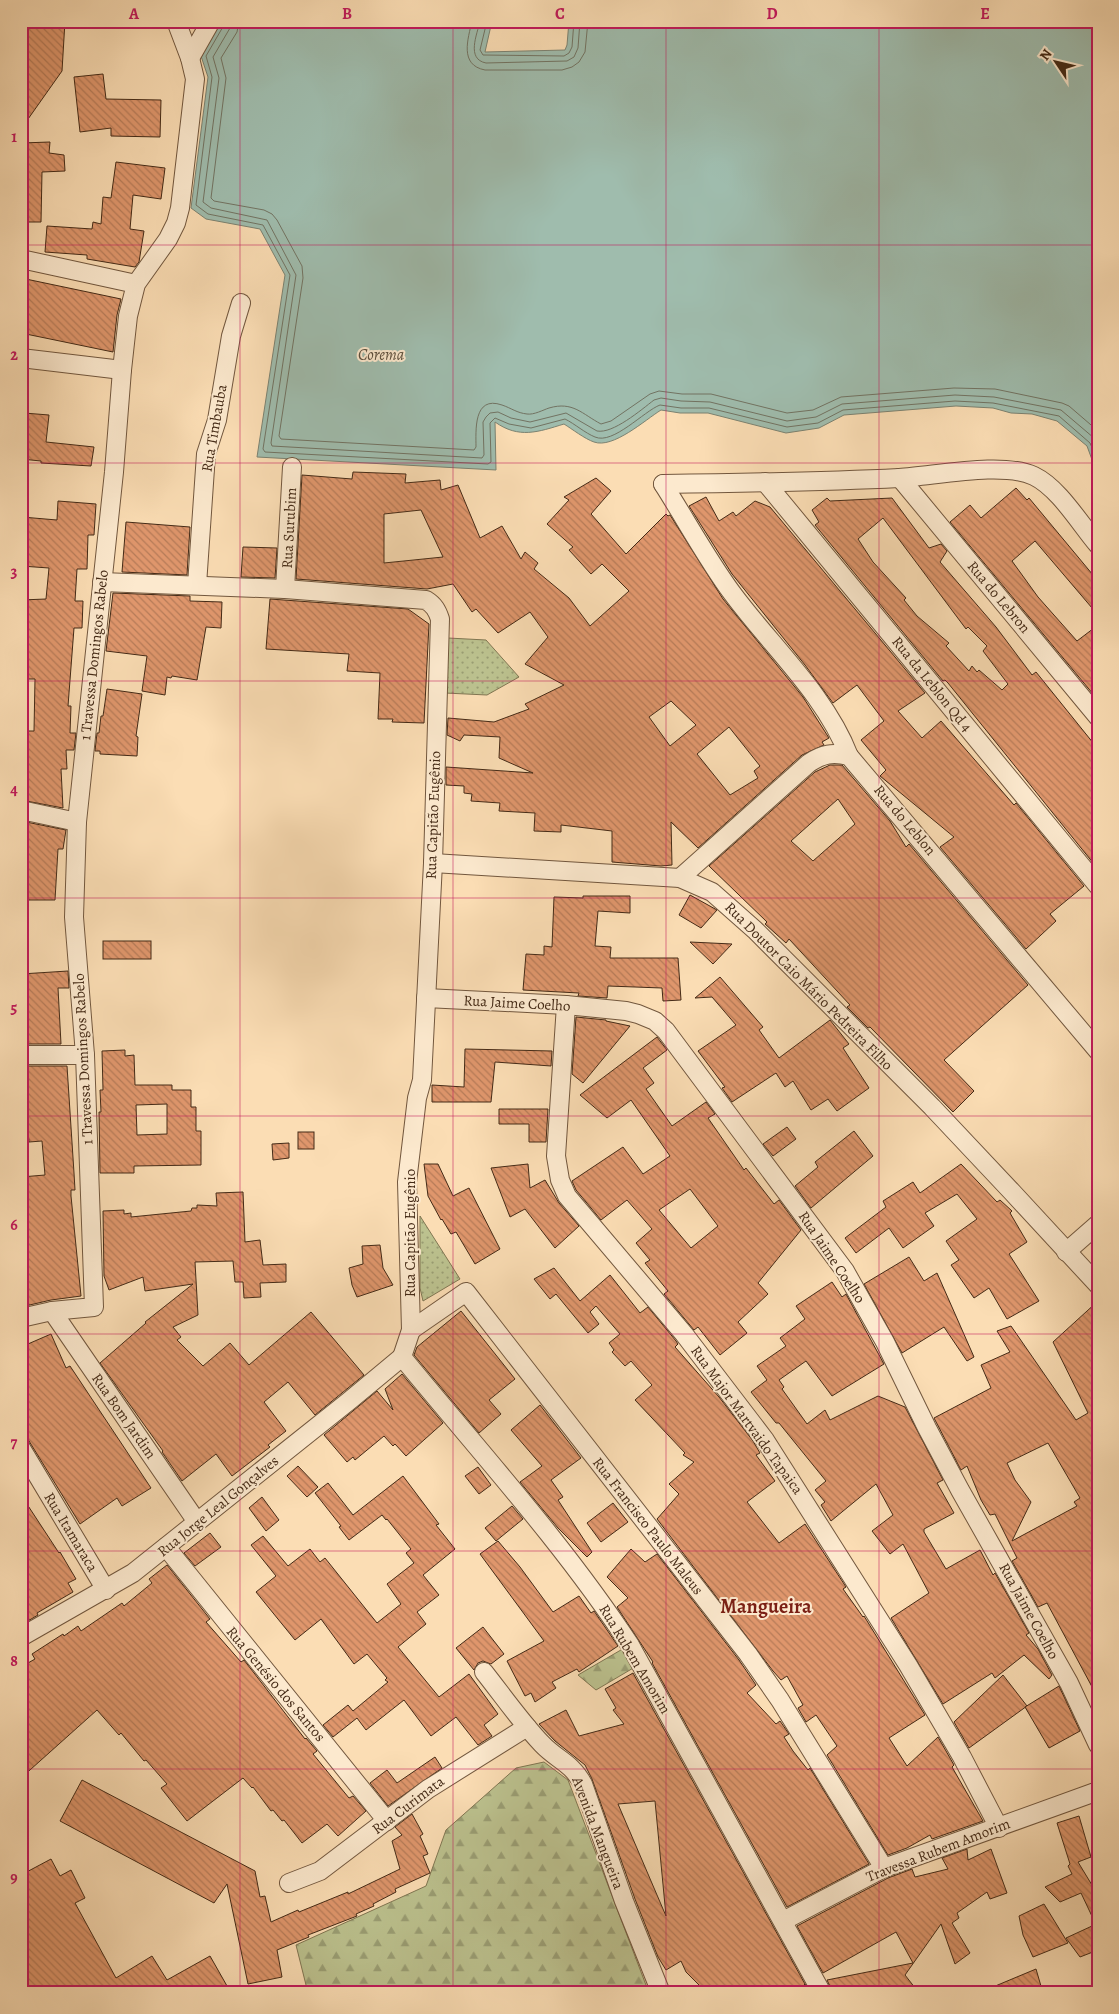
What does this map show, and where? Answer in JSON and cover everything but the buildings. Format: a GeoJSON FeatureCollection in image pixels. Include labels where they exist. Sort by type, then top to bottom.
{"type":"FeatureCollection","features":[{"type":"Feature","properties":{"kind":"street"},"geometry":{"type":"LineString","coordinates":[[190,58],[212,21]]}},
{"type":"Feature","properties":{"kind":"street","name":"1 Travessa Domingos Rabelo"},"geometry":{"type":"LineString","coordinates":[[52,1310],[94,1307],[85,1054],[74,917],[77,822],[114,472],[128,316],[136,284],[168,239],[176,222],[180,208],[193,104],[195,79],[190,58],[176,22]]}},
{"type":"Feature","properties":{"kind":"street"},"geometry":{"type":"LineString","coordinates":[[21,259],[136,284]]}},
{"type":"Feature","properties":{"kind":"street","name":"Rua Timbauba"},"geometry":{"type":"LineString","coordinates":[[197,585],[206,454],[217,420],[228,352],[241,302]]}},
{"type":"Feature","properties":{"kind":"street"},"geometry":{"type":"LineString","coordinates":[[21,358],[122,370]]}},
{"type":"Feature","properties":{"kind":"street","name":"Rua Surubim"},"geometry":{"type":"LineString","coordinates":[[285,589],[292,467]]}},
{"type":"Feature","properties":{"kind":"street"},"geometry":{"type":"LineString","coordinates":[[765,482],[900,478],[999,469],[1018,470],[1035,477],[1054,491],[1098,545]]}},
{"type":"Feature","properties":{"kind":"street","name":"Rua do Lebron"},"geometry":{"type":"LineString","coordinates":[[900,478],[1098,717]]}},
{"type":"Feature","properties":{"kind":"street","name":"Rua do Leblon"},"geometry":{"type":"LineString","coordinates":[[765,482],[664,484],[732,593],[822,706],[839,732],[849,756],[1098,1051]]}},
{"type":"Feature","properties":{"kind":"street","name":"Rua da Leblon Qd 4"},"geometry":{"type":"LineString","coordinates":[[765,482],[1098,886]]}},
{"type":"Feature","properties":{"kind":"street","name":"Rua Capitão Eugênio"},"geometry":{"type":"LineString","coordinates":[[102,582],[285,589],[426,600],[433,604],[438,612],[440,619],[439,682],[433,862],[422,1080],[417,1098],[407,1182],[411,1330],[402,1357]]}},
{"type":"Feature","properties":{"kind":"street"},"geometry":{"type":"LineString","coordinates":[[680,878],[809,763],[822,755],[836,753],[849,756]]}},
{"type":"Feature","properties":{"kind":"street"},"geometry":{"type":"LineString","coordinates":[[21,810],[77,822]]}},
{"type":"Feature","properties":{"kind":"street","name":"Rua Doutor Caio Mário Pedreira Filho"},"geometry":{"type":"LineString","coordinates":[[433,862],[680,878],[712,892],[755,930],[932,1107],[1098,1286]]}},
{"type":"Feature","properties":{"kind":"street","name":"Rua Jaime Coelho"},"geometry":{"type":"LineString","coordinates":[[426,998],[566,1005],[638,1014],[655,1021],[666,1031],[845,1271],[885,1342],[960,1490],[1069,1683],[1098,1745]]}},
{"type":"Feature","properties":{"kind":"street","name":"Rua Major Martvaido Tapaica"},"geometry":{"type":"LineString","coordinates":[[566,1005],[556,1156],[560,1180],[567,1196],[684,1334],[765,1440],[908,1665],[962,1757],[998,1828]]}},
{"type":"Feature","properties":{"kind":"street"},"geometry":{"type":"LineString","coordinates":[[21,1055],[85,1054]]}},
{"type":"Feature","properties":{"kind":"street"},"geometry":{"type":"LineString","coordinates":[[1066,1252],[1098,1224]]}},
{"type":"Feature","properties":{"kind":"street","name":"Rua Francisco Paulo Maleus"},"geometry":{"type":"LineString","coordinates":[[411,1330],[466,1292],[748,1654],[780,1700],[884,1868]]}},
{"type":"Feature","properties":{"kind":"street"},"geometry":{"type":"LineString","coordinates":[[21,1318],[52,1310]]}},
{"type":"Feature","properties":{"kind":"street","name":"Rua Bom Jardim"},"geometry":{"type":"LineString","coordinates":[[52,1310],[197,1522]]}},
{"type":"Feature","properties":{"kind":"street","name":"Rua Jorge Leal Gonçalves"},"geometry":{"type":"LineString","coordinates":[[21,1637],[133,1573],[402,1357]]}},
{"type":"Feature","properties":{"kind":"street","name":"Rua Rubem Amorim"},"geometry":{"type":"LineString","coordinates":[[402,1357],[570,1560],[603,1603],[630,1645],[822,1993]]}},
{"type":"Feature","properties":{"kind":"street","name":"Rua Itamaraca"},"geometry":{"type":"LineString","coordinates":[[21,1448],[106,1590]]}},
{"type":"Feature","properties":{"kind":"street","name":"Rua Genésio dos Santos"},"geometry":{"type":"LineString","coordinates":[[166,1547],[387,1821]]}},
{"type":"Feature","properties":{"kind":"street","name":"Avenida Mangueira"},"geometry":{"type":"LineString","coordinates":[[484,1672],[543,1746],[577,1772],[660,1993]]}},
{"type":"Feature","properties":{"kind":"street","name":"Rua Curimata"},"geometry":{"type":"LineString","coordinates":[[289,1883],[320,1871],[428,1789],[527,1727]]}},
{"type":"Feature","properties":{"kind":"street","name":"Travessa Rubem Amorim"},"geometry":{"type":"LineString","coordinates":[[783,1921],[884,1868],[1098,1791]]}},
{"type":"Feature","properties":{"kind":"green space"},"geometry":{"type":"Polygon","coordinates":[[[448,638],[486,640],[519,677],[487,695],[445,693],[448,638]]]}},
{"type":"Feature","properties":{"kind":"green space"},"geometry":{"type":"Polygon","coordinates":[[[420,1216],[460,1279],[423,1301],[420,1288],[420,1216]]]}},
{"type":"Feature","properties":{"kind":"green space"},"geometry":{"type":"Polygon","coordinates":[[[626,1647],[635,1667],[596,1690],[578,1675],[626,1647]]]}},
{"type":"Feature","properties":{"kind":"green space"},"geometry":{"type":"Polygon","coordinates":[[[544,1762],[568,1780],[649,1993],[308,1993],[296,1945],[426,1886],[446,1830],[516,1768],[544,1762]]]}},
{"type":"Feature","properties":{"kind":"water","name":"Corema"},"geometry":{"type":"Polygon","coordinates":[[[221,21],[492,21],[485,52],[565,50],[569,21],[1098,21],[1098,476],[1087,446],[1057,421],[1032,414],[1011,413],[993,408],[956,406],[844,415],[819,428],[786,433],[708,413],[680,413],[661,410],[619,438],[602,443],[590,441],[564,424],[537,431],[521,432],[512,431],[495,422],[496,470],[257,457],[285,275],[260,229],[206,219],[191,208],[208,77],[201,56],[221,21]]]}},
{"type":"Feature","properties":{"kind":"district","name":"Mangueira"},"geometry":{"type":"Point","coordinates":[766,1606]}}]}
